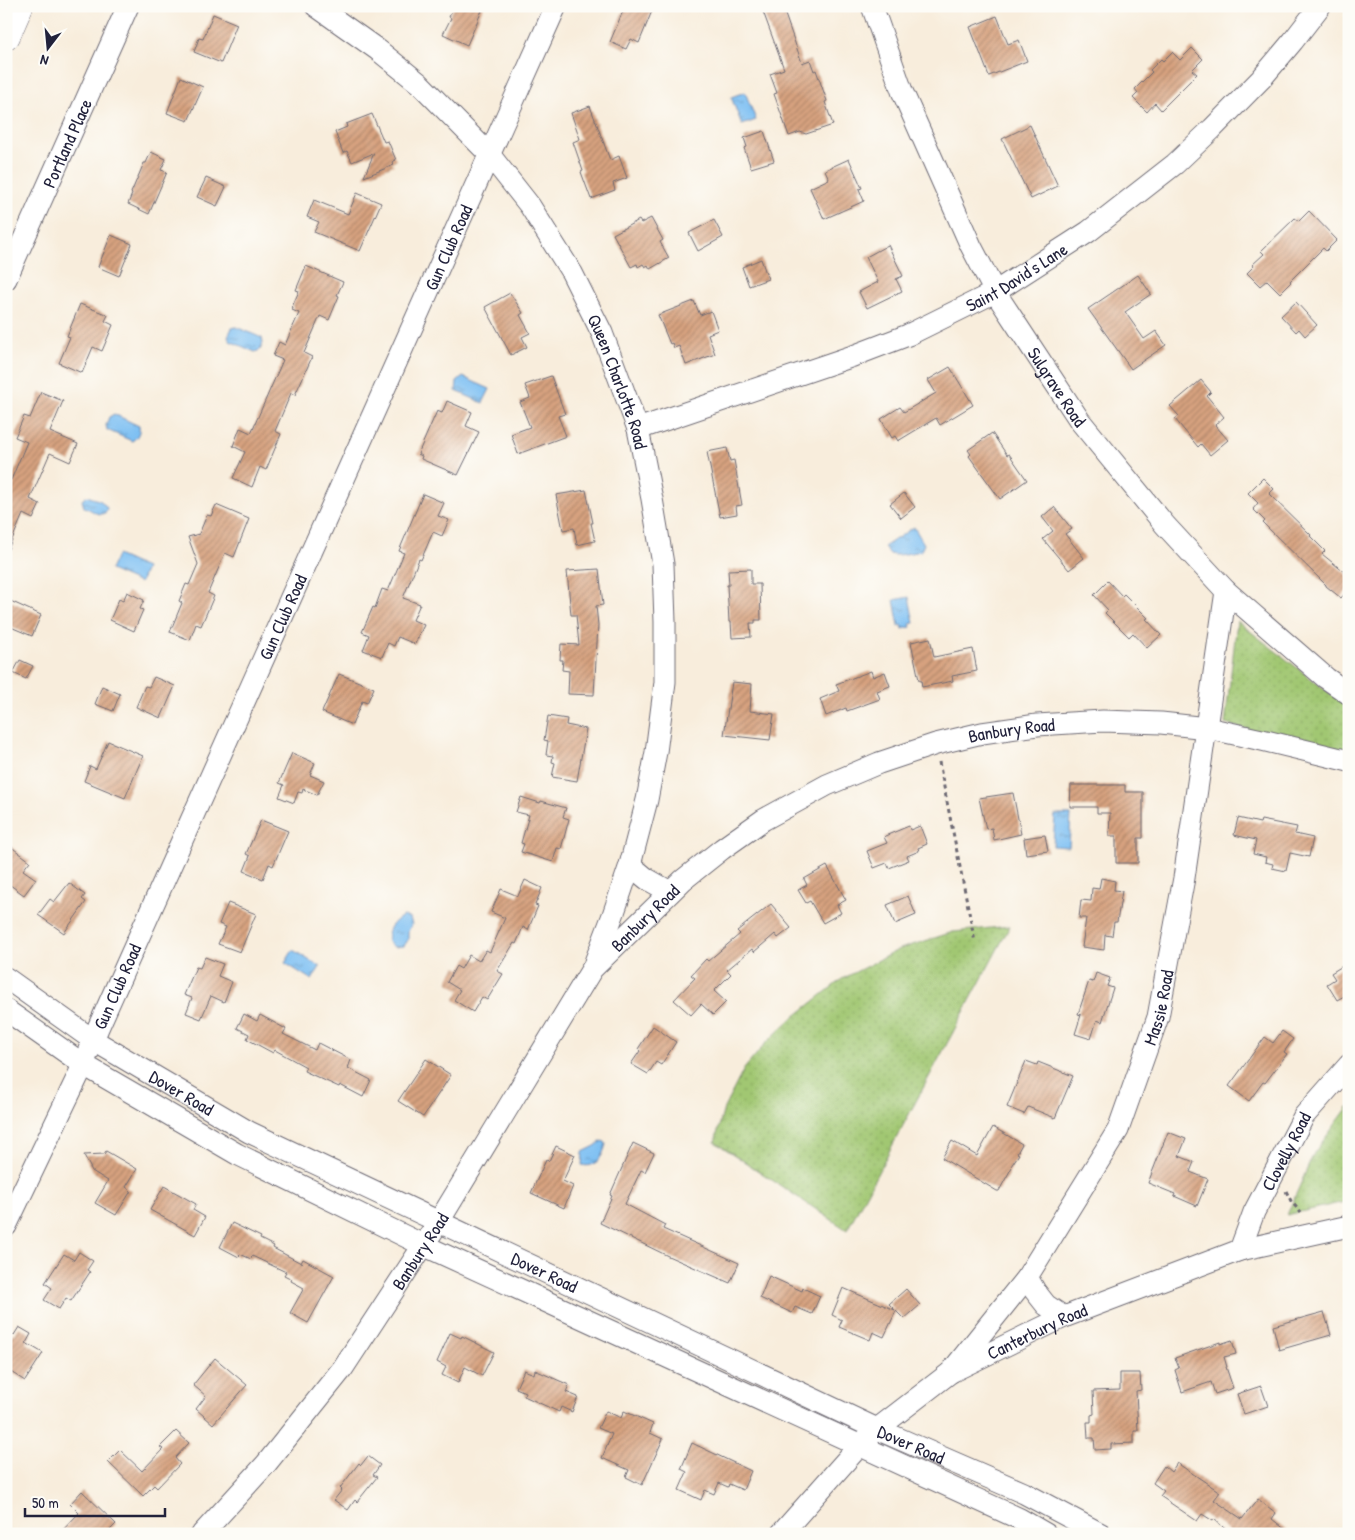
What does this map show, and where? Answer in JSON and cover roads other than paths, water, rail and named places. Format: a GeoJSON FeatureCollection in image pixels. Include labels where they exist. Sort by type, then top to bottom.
{"type":"FeatureCollection","features":[{"type":"Feature","properties":{"kind":"highway"},"geometry":{"type":"LineString","coordinates":[[6,36],[19,6]]}},
{"type":"Feature","properties":{"kind":"street","name":"Portland Place"},"geometry":{"type":"LineString","coordinates":[[6,279],[128,6]]}},
{"type":"Feature","properties":{"kind":"street","name":"Queen Charlotte Road"},"geometry":{"type":"LineString","coordinates":[[316,6],[378,50],[413,79],[489,154],[530,206],[572,273],[602,333],[638,429],[663,564],[665,682],[656,752],[647,800],[630,865],[592,969]]}},
{"type":"Feature","properties":{"kind":"street","name":"Gun Club Road"},"geometry":{"type":"LineString","coordinates":[[6,1226],[84,1065],[556,6]]}},
{"type":"Feature","properties":{"kind":"street","name":"Sulgrave Road"},"geometry":{"type":"LineString","coordinates":[[872,6],[902,91],[971,246],[995,292],[1080,421],[1165,525],[1226,591],[1326,678],[1349,694]]}},
{"type":"Feature","properties":{"kind":"street","name":"Saint David's Lane"},"geometry":{"type":"LineString","coordinates":[[638,429],[853,356],[908,335],[995,292],[1088,232],[1175,164],[1212,130],[1261,79],[1320,6]]}},
{"type":"Feature","properties":{"kind":"street","name":"Massie Road"},"geometry":{"type":"LineString","coordinates":[[952,1372],[1027,1277],[1118,1130],[1158,1017],[1184,878],[1226,591]]}},
{"type":"Feature","properties":{"kind":"street","name":"Banbury Road"},"geometry":{"type":"LineString","coordinates":[[202,1534],[266,1464],[343,1368],[438,1223],[592,969],[670,892],[722,849],[771,815],[827,784],[879,763],[936,744],[982,732],[1037,725],[1103,721],[1161,723],[1207,728],[1349,761]]}},
{"type":"Feature","properties":{"kind":"street"},"geometry":{"type":"LineString","coordinates":[[630,865],[647,879],[670,892]]}},
{"type":"Feature","properties":{"kind":"street","name":"Dover Road"},"geometry":{"type":"LineString","coordinates":[[6,978],[94,1040],[248,1132],[877,1429],[1024,1493],[1101,1534]]}},
{"type":"Feature","properties":{"kind":"street","name":"Dover Road"},"geometry":{"type":"LineString","coordinates":[[6,1010],[84,1065],[236,1154],[423,1245],[1020,1519],[1046,1534]]}},
{"type":"Feature","properties":{"kind":"street","name":"Clovelly Road"},"geometry":{"type":"LineString","coordinates":[[1240,1250],[1254,1212],[1304,1116],[1349,1065]]}},
{"type":"Feature","properties":{"kind":"street","name":"Canterbury Road"},"geometry":{"type":"LineString","coordinates":[[781,1534],[859,1446],[877,1429],[952,1372],[1064,1317],[1240,1250],[1349,1226]]}},
{"type":"Feature","properties":{"kind":"street"},"geometry":{"type":"LineString","coordinates":[[1027,1277],[1046,1305],[1064,1317]]}},
{"type":"Feature","properties":{"kind":"water"},"geometry":{"type":"Polygon","coordinates":[[[745,92],[756,120],[742,125],[731,97],[745,92]]]}},
{"type":"Feature","properties":{"kind":"water"},"geometry":{"type":"Polygon","coordinates":[[[236,327],[262,338],[263,343],[260,350],[255,352],[230,341],[228,336],[232,328],[236,327]]]}},
{"type":"Feature","properties":{"kind":"water"},"geometry":{"type":"Polygon","coordinates":[[[463,377],[490,389],[483,403],[456,391],[457,382],[463,377]]]}},
{"type":"Feature","properties":{"kind":"water"},"geometry":{"type":"Polygon","coordinates":[[[114,414],[139,426],[136,438],[132,441],[107,430],[106,425],[109,417],[114,414]]]}},
{"type":"Feature","properties":{"kind":"water"},"geometry":{"type":"Polygon","coordinates":[[[87,496],[101,501],[107,508],[106,512],[98,514],[84,507],[82,500],[87,496]]]}},
{"type":"Feature","properties":{"kind":"water"},"geometry":{"type":"Polygon","coordinates":[[[914,527],[924,544],[921,551],[901,555],[890,554],[884,547],[914,527]]]}},
{"type":"Feature","properties":{"kind":"water"},"geometry":{"type":"Polygon","coordinates":[[[117,555],[146,568],[140,583],[110,570],[117,555]]]}},
{"type":"Feature","properties":{"kind":"water"},"geometry":{"type":"Polygon","coordinates":[[[909,597],[914,623],[910,624],[911,627],[903,629],[902,625],[899,626],[894,600],[909,597]]]}},
{"type":"Feature","properties":{"kind":"water"},"geometry":{"type":"Polygon","coordinates":[[[1055,815],[1071,815],[1069,847],[1053,846],[1055,815]]]}},
{"type":"Feature","properties":{"kind":"water"},"geometry":{"type":"Polygon","coordinates":[[[403,916],[410,918],[412,924],[408,931],[408,940],[404,946],[394,947],[388,942],[388,933],[393,923],[403,916]]]}},
{"type":"Feature","properties":{"kind":"water"},"geometry":{"type":"Polygon","coordinates":[[[293,950],[320,967],[312,980],[285,963],[293,950]]]}},
{"type":"Feature","properties":{"kind":"water"},"geometry":{"type":"Polygon","coordinates":[[[602,1141],[606,1144],[598,1160],[591,1165],[582,1165],[583,1152],[602,1141]]]}}]}
